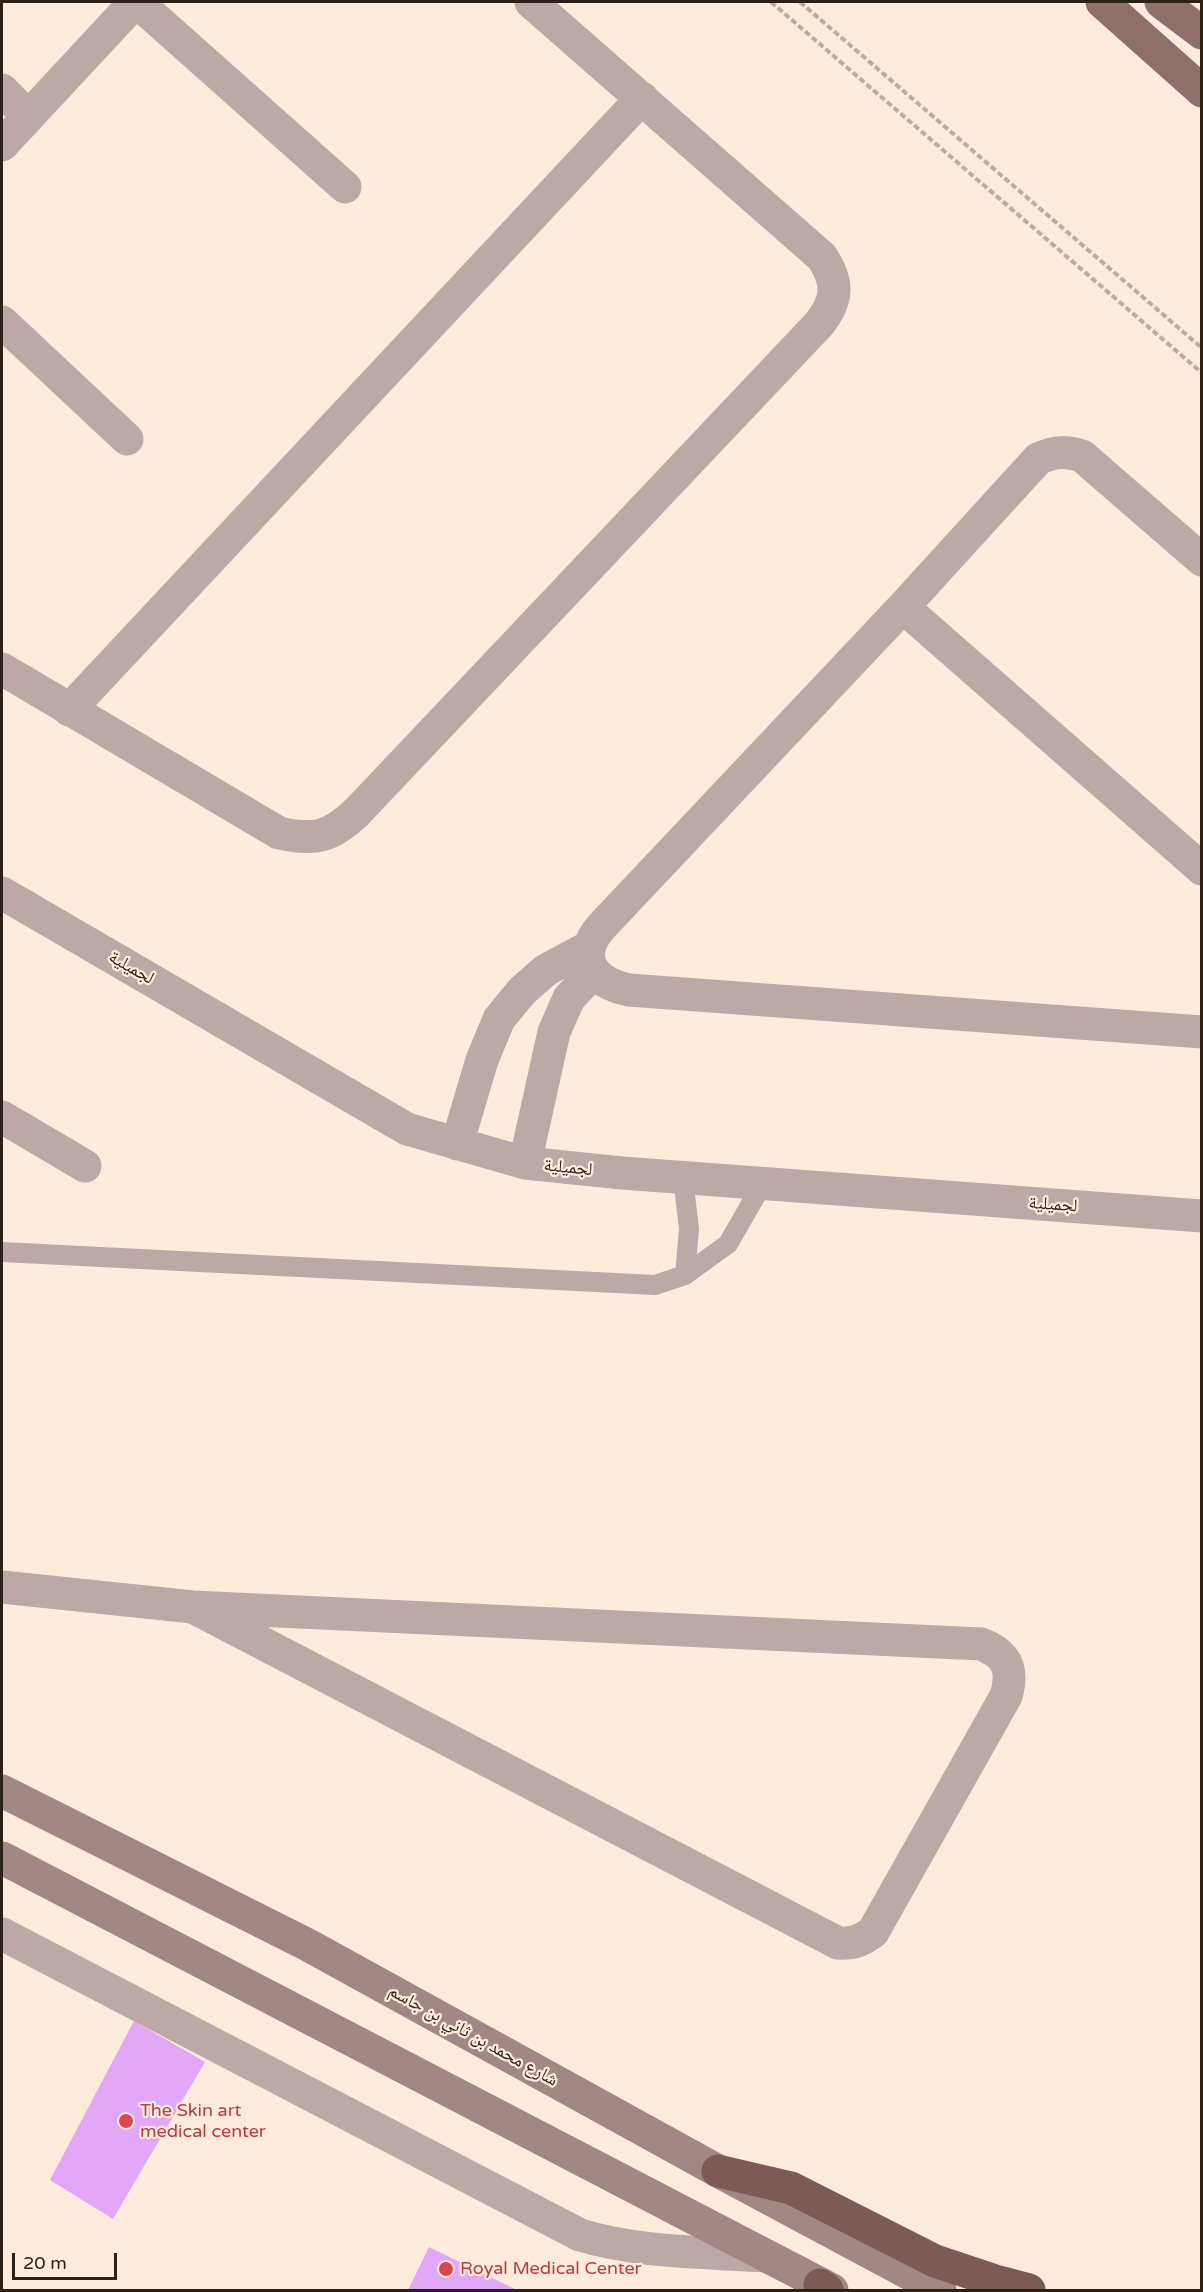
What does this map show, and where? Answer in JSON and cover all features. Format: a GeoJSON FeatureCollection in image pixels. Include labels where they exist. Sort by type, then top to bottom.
{"type":"FeatureCollection","features":[{"type":"Feature","properties":{"kind":"highway"},"geometry":{"type":"LineString","coordinates":[[718,2171],[791,2188],[936,2261],[995,2282],[1029,2290]]}},
{"type":"Feature","properties":{"kind":"main road"},"geometry":{"type":"LineString","coordinates":[[1102,2],[1202,92]]}},
{"type":"Feature","properties":{"kind":"main road"},"geometry":{"type":"LineString","coordinates":[[1161,2],[1202,33]]}},
{"type":"Feature","properties":{"kind":"main road","name":"شارع محمد بن ثاني بن جاسم"},"geometry":{"type":"LineString","coordinates":[[2,1791],[308,1945],[718,2171],[940,2290]]}},
{"type":"Feature","properties":{"kind":"main road"},"geometry":{"type":"LineString","coordinates":[[2,1858],[670,2204],[826,2289]]}},
{"type":"Feature","properties":{"kind":"street"},"geometry":{"type":"LineString","coordinates":[[2,145],[136,2],[345,187]]}},
{"type":"Feature","properties":{"kind":"street"},"geometry":{"type":"LineString","coordinates":[[2,669],[279,833],[300,838],[322,836],[342,827],[829,312],[834,298],[834,283],[830,269],[822,257],[531,2]]}},
{"type":"Feature","properties":{"kind":"street"},"geometry":{"type":"LineString","coordinates":[[2,90],[28,116]]}},
{"type":"Feature","properties":{"kind":"street"},"geometry":{"type":"LineString","coordinates":[[69,710],[642,98]]}},
{"type":"Feature","properties":{"kind":"street"},"geometry":{"type":"LineString","coordinates":[[2,322],[127,439]]}},
{"type":"Feature","properties":{"kind":"street"},"geometry":{"type":"LineString","coordinates":[[525,1163],[554,1032],[569,998],[591,960],[593,935],[903,607],[1038,459],[1053,452],[1068,452],[1082,456],[1202,560]]}},
{"type":"Feature","properties":{"kind":"street"},"geometry":{"type":"LineString","coordinates":[[903,607],[1202,869]]}},
{"type":"Feature","properties":{"kind":"street","name":"لجميلية"},"geometry":{"type":"LineString","coordinates":[[2,892],[407,1129],[525,1163],[683,1178],[1202,1216]]}},
{"type":"Feature","properties":{"kind":"street"},"geometry":{"type":"LineString","coordinates":[[591,960],[603,982],[629,990],[1202,1032]]}},
{"type":"Feature","properties":{"kind":"street"},"geometry":{"type":"LineString","coordinates":[[457,1144],[482,1060],[500,1018],[522,991],[546,970],[591,960]]}},
{"type":"Feature","properties":{"kind":"street"},"geometry":{"type":"LineString","coordinates":[[2,1116],[86,1166]]}},
{"type":"Feature","properties":{"kind":"street"},"geometry":{"type":"LineString","coordinates":[[2,1587],[193,1607],[981,1644],[993,1649],[1003,1657],[1009,1670],[1010,1683],[1006,1696],[873,1932],[851,1944],[838,1943],[193,1607]]}},
{"type":"Feature","properties":{"kind":"street"},"geometry":{"type":"LineString","coordinates":[[2,1934],[580,2235],[603,2242],[640,2248],[765,2256]]}},
{"type":"Feature","properties":{"kind":"lane"},"geometry":{"type":"LineString","coordinates":[[683,1178],[689,1229],[685,1275]]}},
{"type":"Feature","properties":{"kind":"lane"},"geometry":{"type":"LineString","coordinates":[[2,1252],[655,1285],[685,1275],[728,1244],[763,1184]]}},
{"type":"Feature","properties":{"kind":"path"},"geometry":{"type":"LineString","coordinates":[[771,2],[1202,373]]}},
{"type":"Feature","properties":{"kind":"path"},"geometry":{"type":"LineString","coordinates":[[800,2],[1202,348]]}},
{"type":"Feature","properties":{"kind":"building","name":"The Skin art medical center"},"geometry":{"type":"Polygon","coordinates":[[[134,2021],[205,2062],[113,2219],[50,2180],[134,2021]]]}},
{"type":"Feature","properties":{"kind":"building","name":"Royal Medical Center"},"geometry":{"type":"Polygon","coordinates":[[[429,2247],[517,2290],[408,2290],[429,2247]]]}},
{"type":"Feature","properties":{"kind":"place","name":"The Skin art medical center"},"geometry":{"type":"Point","coordinates":[126,2121]}},
{"type":"Feature","properties":{"kind":"place","name":"Royal Medical Center"},"geometry":{"type":"Point","coordinates":[446,2269]}}]}
